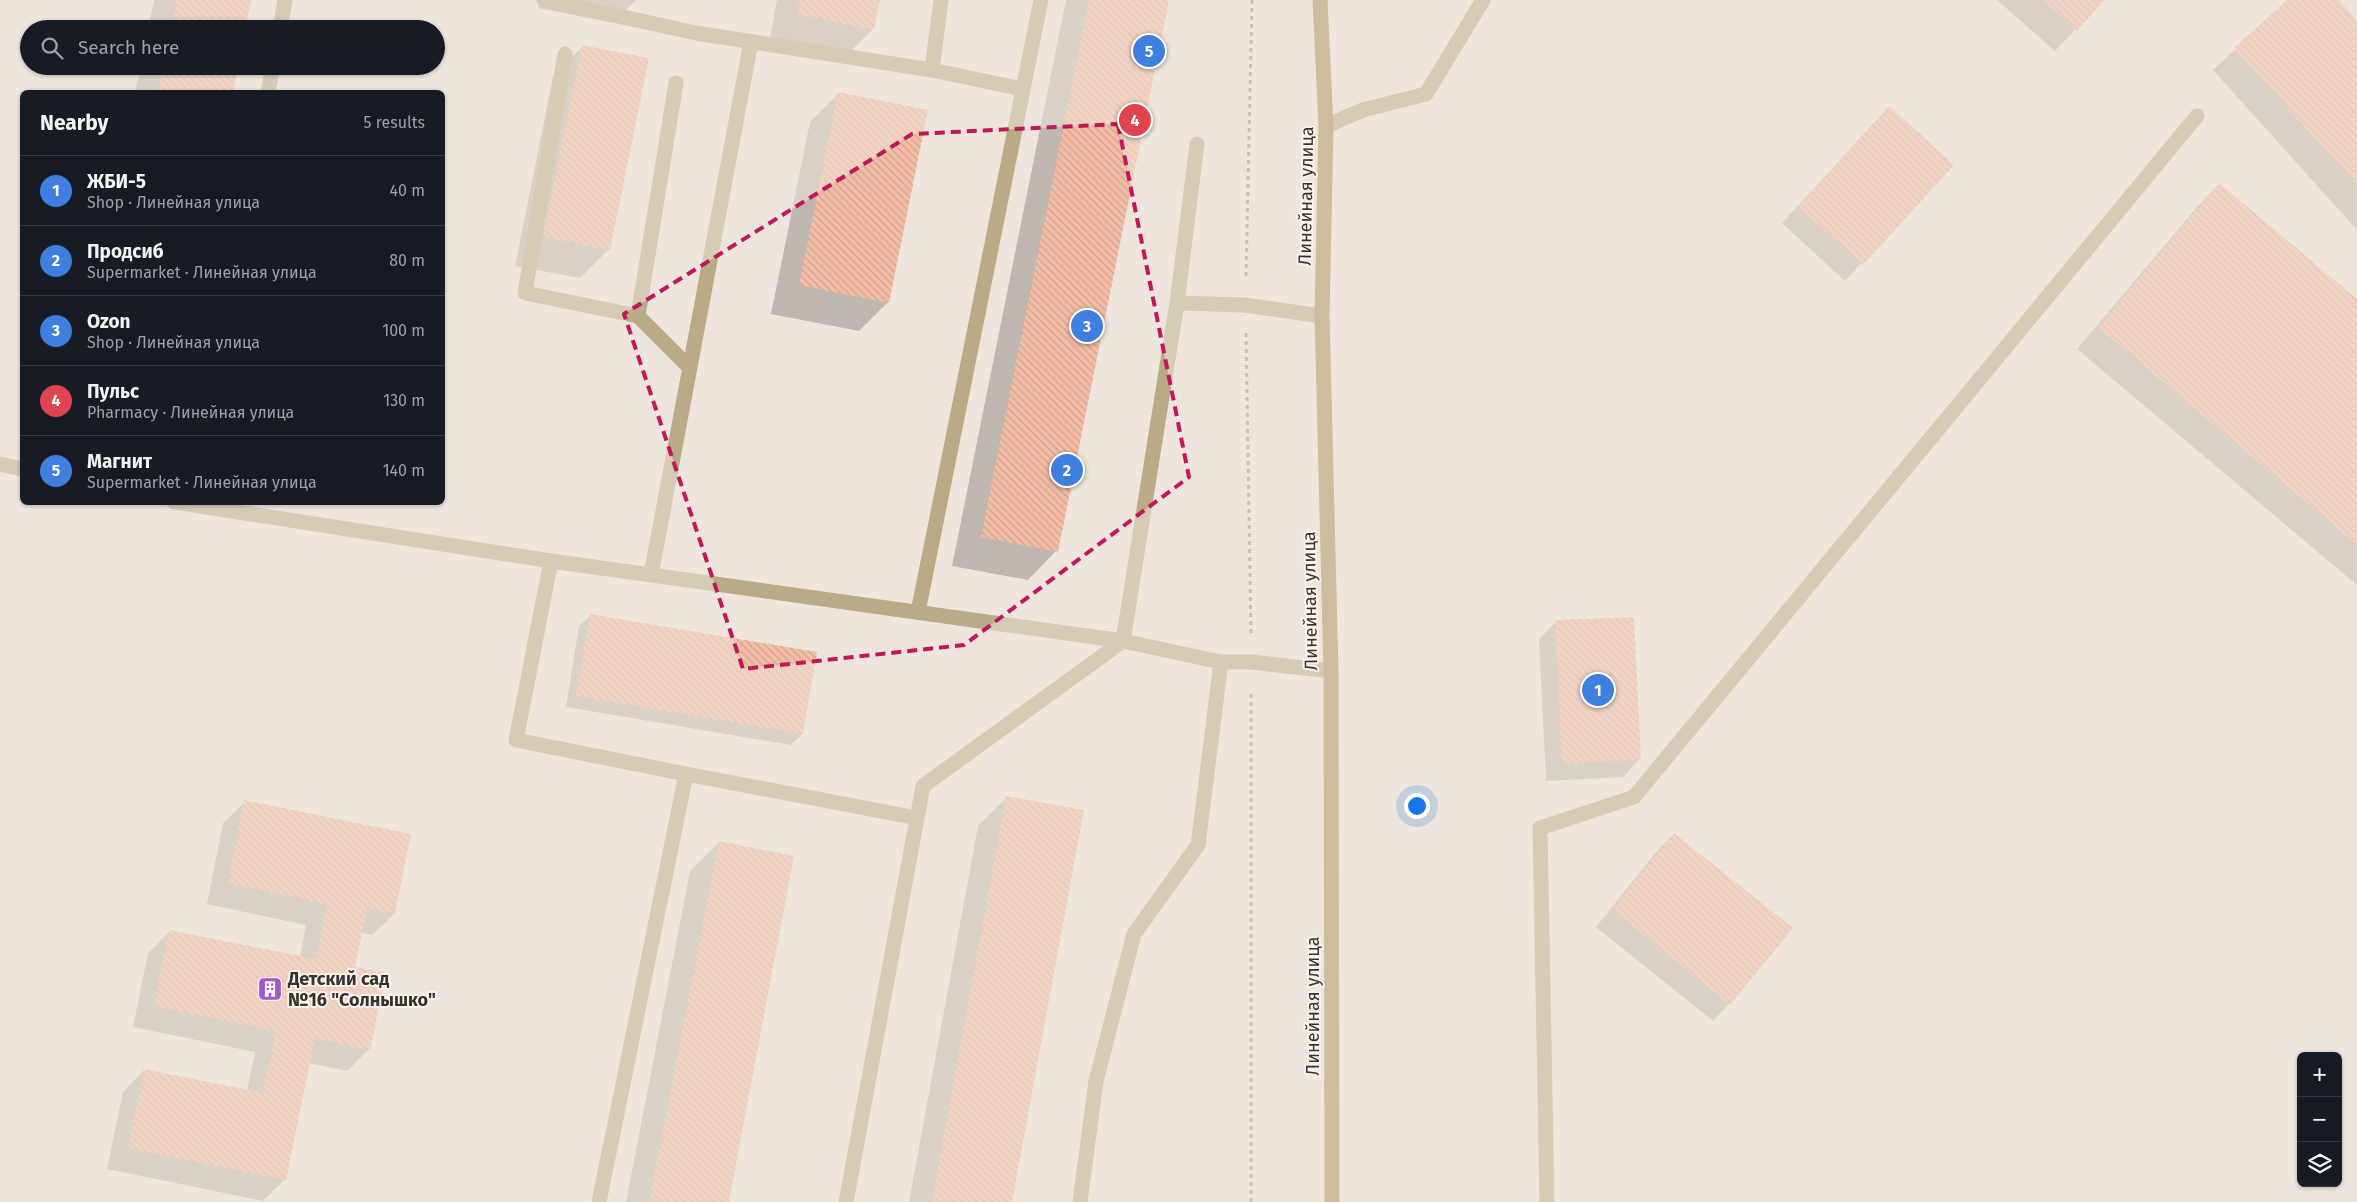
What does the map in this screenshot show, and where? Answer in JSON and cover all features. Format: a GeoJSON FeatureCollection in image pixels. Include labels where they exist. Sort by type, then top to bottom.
{"type":"FeatureCollection","features":[{"type":"Feature","properties":{"kind":"main road","name":"Линейная улица"},"geometry":{"type":"LineString","coordinates":[[1320,0],[1326,126],[1322,316],[1331,671],[1332,1202]]}},
{"type":"Feature","properties":{"kind":"lane"},"geometry":{"type":"LineString","coordinates":[[282,20],[285,0]]}},
{"type":"Feature","properties":{"kind":"lane"},"geometry":{"type":"LineString","coordinates":[[544,0],[696,33],[932,70],[1022,89]]}},
{"type":"Feature","properties":{"kind":"lane"},"geometry":{"type":"LineString","coordinates":[[932,70],[941,0]]}},
{"type":"Feature","properties":{"kind":"lane"},"geometry":{"type":"LineString","coordinates":[[918,612],[1041,0]]}},
{"type":"Feature","properties":{"kind":"lane"},"geometry":{"type":"LineString","coordinates":[[1326,126],[1363,110],[1426,94],[1483,0]]}},
{"type":"Feature","properties":{"kind":"lane"},"geometry":{"type":"LineString","coordinates":[[651,575],[751,42]]}},
{"type":"Feature","properties":{"kind":"lane"},"geometry":{"type":"LineString","coordinates":[[565,54],[525,294],[638,316],[689,367]]}},
{"type":"Feature","properties":{"kind":"lane"},"geometry":{"type":"LineString","coordinates":[[268,90],[271,75]]}},
{"type":"Feature","properties":{"kind":"lane"},"geometry":{"type":"LineString","coordinates":[[638,316],[676,83]]}},
{"type":"Feature","properties":{"kind":"lane"},"geometry":{"type":"LineString","coordinates":[[1547,1202],[1540,828],[1634,797],[2198,116]]}},
{"type":"Feature","properties":{"kind":"lane"},"geometry":{"type":"LineString","coordinates":[[846,1202],[923,786],[1124,641],[1177,303],[1197,144]]}},
{"type":"Feature","properties":{"kind":"lane"},"geometry":{"type":"LineString","coordinates":[[1177,303],[1245,305],[1322,316]]}},
{"type":"Feature","properties":{"kind":"lane"},"geometry":{"type":"LineString","coordinates":[[0,464],[20,469]]}},
{"type":"Feature","properties":{"kind":"lane"},"geometry":{"type":"LineString","coordinates":[[193,505],[551,561],[1124,641],[1221,662],[1251,662],[1331,671]]}},
{"type":"Feature","properties":{"kind":"lane"},"geometry":{"type":"LineString","coordinates":[[551,561],[516,740],[917,818]]}},
{"type":"Feature","properties":{"kind":"lane"},"geometry":{"type":"LineString","coordinates":[[1080,1202],[1096,1081],[1134,934],[1198,845],[1221,662]]}},
{"type":"Feature","properties":{"kind":"lane"},"geometry":{"type":"LineString","coordinates":[[599,1202],[686,774]]}},
{"type":"Feature","properties":{"kind":"path"},"geometry":{"type":"LineString","coordinates":[[1251,1202],[1251,662],[1245,305],[1252,0]]}},
{"type":"Feature","properties":{"kind":"highlighted area"},"geometry":{"type":"Polygon","coordinates":[[[1118,124],[1189,477],[964,645],[743,669],[624,314],[912,134],[1118,124]]]}},
{"type":"Feature","properties":{"kind":"building"},"geometry":{"type":"Polygon","coordinates":[[[176,0],[251,0],[247,20],[173,20],[176,0]]]}},
{"type":"Feature","properties":{"kind":"building"},"geometry":{"type":"Polygon","coordinates":[[[800,0],[880,0],[874,30],[797,14],[800,0]]]}},
{"type":"Feature","properties":{"kind":"building"},"geometry":{"type":"Polygon","coordinates":[[[1089,0],[1169,0],[1058,552],[981,537],[1089,0]]]}},
{"type":"Feature","properties":{"kind":"building"},"geometry":{"type":"Polygon","coordinates":[[[2043,0],[2104,0],[2077,31],[2043,0]]]}},
{"type":"Feature","properties":{"kind":"building"},"geometry":{"type":"Polygon","coordinates":[[[2287,0],[2339,0],[2357,20],[2357,185],[2234,48],[2287,0]]]}},
{"type":"Feature","properties":{"kind":"building"},"geometry":{"type":"Polygon","coordinates":[[[582,45],[649,58],[610,250],[543,237],[582,45]]]}},
{"type":"Feature","properties":{"kind":"building"},"geometry":{"type":"Polygon","coordinates":[[[161,75],[236,75],[233,90],[158,90],[161,75]]]}},
{"type":"Feature","properties":{"kind":"building"},"geometry":{"type":"Polygon","coordinates":[[[838,92],[928,110],[889,303],[799,285],[838,92]]]}},
{"type":"Feature","properties":{"kind":"building"},"geometry":{"type":"Polygon","coordinates":[[[1889,106],[1954,165],[1863,265],[1798,206],[1889,106]]]}},
{"type":"Feature","properties":{"kind":"building"},"geometry":{"type":"Polygon","coordinates":[[[2219,183],[2357,299],[2357,545],[2098,327],[2219,183]]]}},
{"type":"Feature","properties":{"kind":"building"},"geometry":{"type":"Polygon","coordinates":[[[590,614],[817,652],[803,734],[576,696],[590,614]]]}},
{"type":"Feature","properties":{"kind":"building"},"geometry":{"type":"Polygon","coordinates":[[[1634,617],[1641,760],[1562,764],[1555,620],[1634,617]]]}},
{"type":"Feature","properties":{"kind":"building"},"geometry":{"type":"Polygon","coordinates":[[[1006,796],[1084,810],[1012,1202],[932,1202],[1006,796]]]}},
{"type":"Feature","properties":{"kind":"building","name":"Детский сад №16 \"Солнышко\""},"geometry":{"type":"Polygon","coordinates":[[[244,800],[411,834],[395,914],[367,908],[355,967],[386,973],[370,1050],[315,1038],[286,1180],[128,1148],[144,1069],[263,1093],[276,1031],[154,1006],[169,930],[316,959],[327,904],[228,883],[244,800]]]}},
{"type":"Feature","properties":{"kind":"building"},"geometry":{"type":"Polygon","coordinates":[[[1674,833],[1793,928],[1730,1005],[1612,909],[1674,833]]]}},
{"type":"Feature","properties":{"kind":"building"},"geometry":{"type":"Polygon","coordinates":[[[719,841],[794,856],[729,1202],[649,1202],[719,841]]]}},
{"type":"Feature","properties":{"kind":"place","name":"Магнит"},"geometry":{"type":"Point","coordinates":[1149,51]}},
{"type":"Feature","properties":{"kind":"place","name":"Пульс"},"geometry":{"type":"Point","coordinates":[1135,120]}},
{"type":"Feature","properties":{"kind":"place","name":"Ozon"},"geometry":{"type":"Point","coordinates":[1087,326]}},
{"type":"Feature","properties":{"kind":"place","name":"Продсиб"},"geometry":{"type":"Point","coordinates":[1067,470]}},
{"type":"Feature","properties":{"kind":"place","name":"ЖБИ-5"},"geometry":{"type":"Point","coordinates":[1598,690]}},
{"type":"Feature","properties":{"kind":"place","name":"Детский сад №16 \"Солнышко\""},"geometry":{"type":"Point","coordinates":[270,989]}}]}
